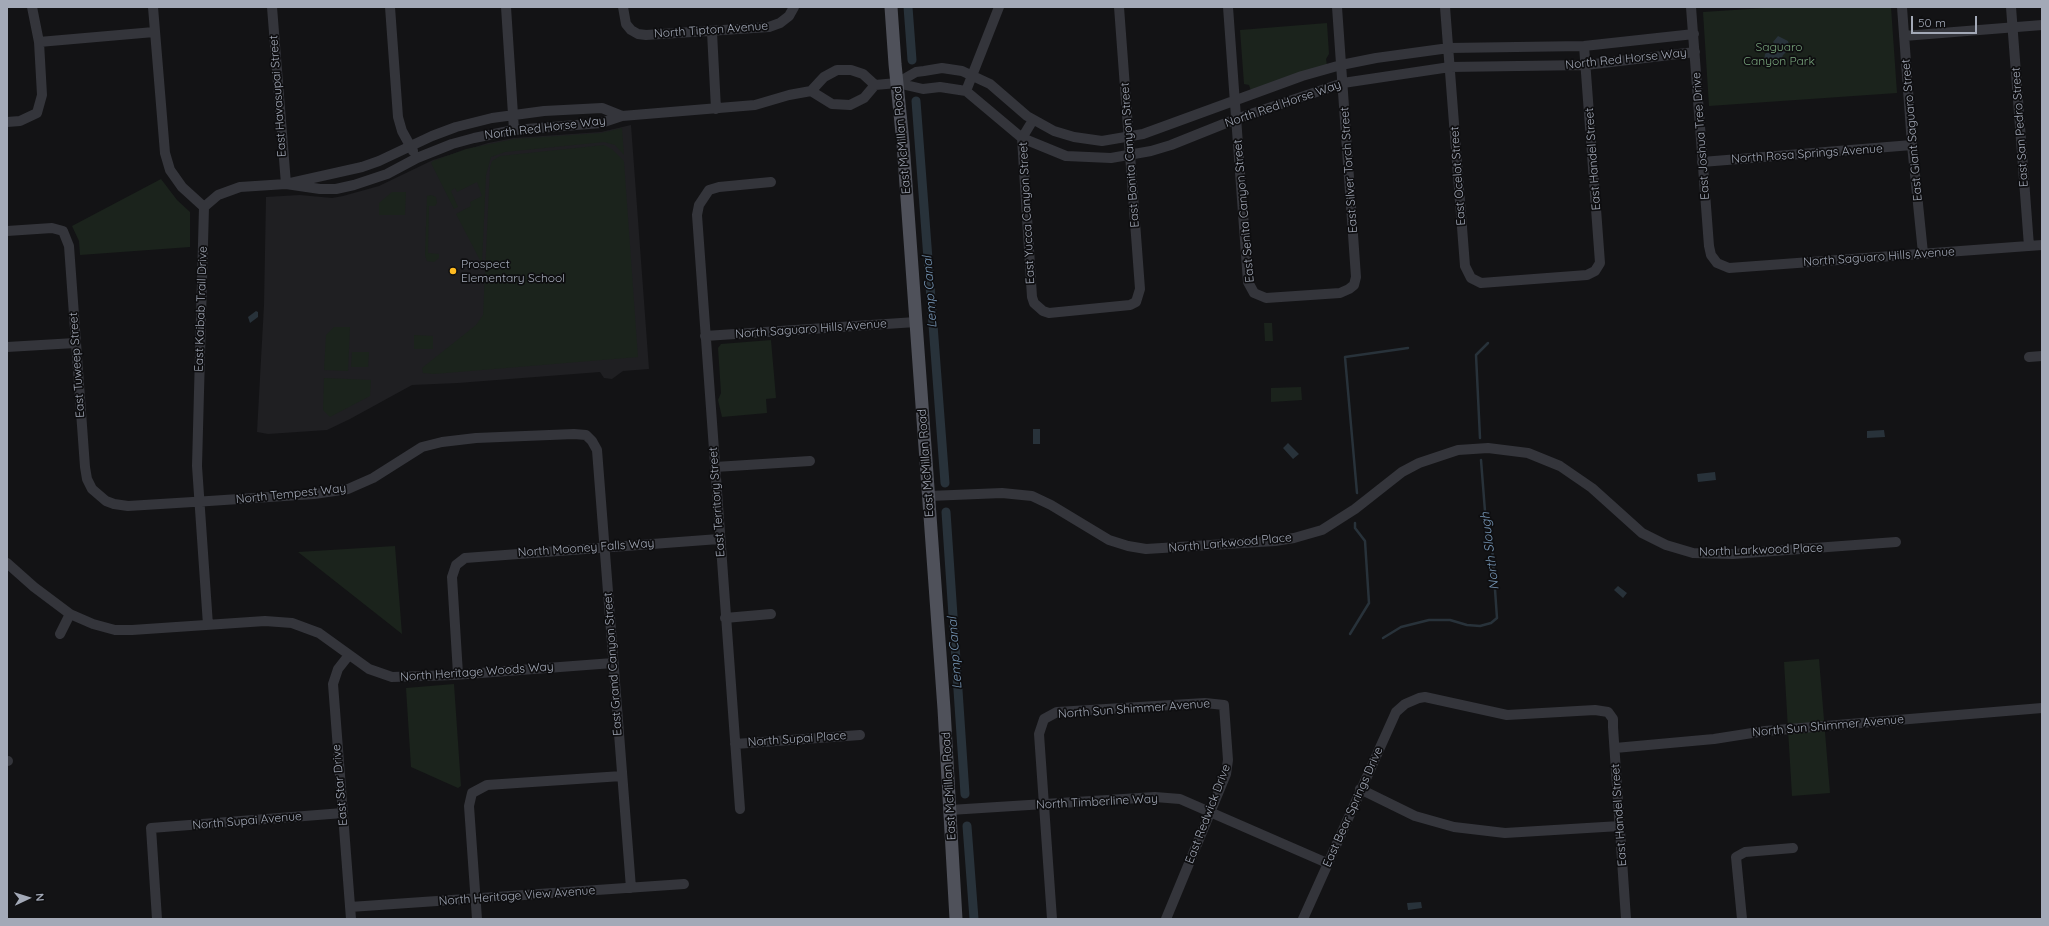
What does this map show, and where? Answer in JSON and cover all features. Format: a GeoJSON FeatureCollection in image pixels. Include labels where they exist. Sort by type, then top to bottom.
{"type":"FeatureCollection","features":[{"type":"Feature","properties":{"kind":"main road","name":"East McMillan Road"},"geometry":{"type":"LineString","coordinates":[[892,7],[929,496],[956,919]]}},
{"type":"Feature","properties":{"kind":"street"},"geometry":{"type":"LineString","coordinates":[[7,122],[20,121],[37,113],[42,95],[39,42],[32,7]]}},
{"type":"Feature","properties":{"kind":"street"},"geometry":{"type":"LineString","coordinates":[[153,7],[165,153],[170,170],[182,187],[204,207]]}},
{"type":"Feature","properties":{"kind":"street","name":"East Havasupai Street"},"geometry":{"type":"LineString","coordinates":[[272,7],[286,184]]}},
{"type":"Feature","properties":{"kind":"street"},"geometry":{"type":"LineString","coordinates":[[390,7],[398,117],[402,131],[417,158]]}},
{"type":"Feature","properties":{"kind":"street"},"geometry":{"type":"LineString","coordinates":[[506,7],[514,130]]}},
{"type":"Feature","properties":{"kind":"street","name":"North Tipton Avenue"},"geometry":{"type":"LineString","coordinates":[[623,7],[626,24],[631,30],[638,34],[646,35],[712,32],[769,27],[780,24],[789,16],[794,7]]}},
{"type":"Feature","properties":{"kind":"street"},"geometry":{"type":"LineString","coordinates":[[966,91],[999,7]]}},
{"type":"Feature","properties":{"kind":"street","name":"East Bonita Canyon Street"},"geometry":{"type":"LineString","coordinates":[[1119,7],[1140,289],[1136,302]]}},
{"type":"Feature","properties":{"kind":"street","name":"East Senita Canyon Street"},"geometry":{"type":"LineString","coordinates":[[1228,7],[1248,282],[1254,293]]}},
{"type":"Feature","properties":{"kind":"street","name":"East Silver Torch Street"},"geometry":{"type":"LineString","coordinates":[[1254,293],[1266,298],[1340,292],[1349,289],[1354,285],[1357,266],[1337,7]]}},
{"type":"Feature","properties":{"kind":"street","name":"East Ocelot Street"},"geometry":{"type":"LineString","coordinates":[[1446,7],[1465,266],[1468,274],[1475,281]]}},
{"type":"Feature","properties":{"kind":"street","name":"East Joshua Tree Drive"},"geometry":{"type":"LineString","coordinates":[[1692,7],[1709,246],[1711,255],[1716,263]]}},
{"type":"Feature","properties":{"kind":"street","name":"East Giant Saguaro Street"},"geometry":{"type":"LineString","coordinates":[[1902,7],[1912,145],[1923,253]]}},
{"type":"Feature","properties":{"kind":"street","name":"East San Pedro Street"},"geometry":{"type":"LineString","coordinates":[[2011,7],[2029,246]]}},
{"type":"Feature","properties":{"kind":"street"},"geometry":{"type":"LineString","coordinates":[[1904,36],[2042,25]]}},
{"type":"Feature","properties":{"kind":"street"},"geometry":{"type":"LineString","coordinates":[[39,42],[154,32]]}},
{"type":"Feature","properties":{"kind":"street"},"geometry":{"type":"LineString","coordinates":[[712,32],[716,109]]}},
{"type":"Feature","properties":{"kind":"street","name":"North Red Horse Way"},"geometry":{"type":"LineString","coordinates":[[897,83],[916,72],[934,69],[951,69],[973,75],[990,84],[1010,103],[1033,120],[1054,131],[1074,138],[1102,141],[1129,138],[1302,76],[1342,65],[1448,48],[1584,46],[1694,34]]}},
{"type":"Feature","properties":{"kind":"street","name":"East Handel Street"},"geometry":{"type":"LineString","coordinates":[[1475,281],[1488,283],[1587,275],[1595,271],[1601,258],[1584,46]]}},
{"type":"Feature","properties":{"kind":"street","name":"North Red Horse Way"},"geometry":{"type":"LineString","coordinates":[[875,85],[897,83],[923,89],[940,87],[966,91],[1022,138],[1066,156],[1093,158],[1130,156],[1171,145],[1236,119],[1343,83],[1450,67],[1586,65],[1695,52]]}},
{"type":"Feature","properties":{"kind":"street"},"geometry":{"type":"LineString","coordinates":[[837,70],[851,70],[863,74],[875,85],[864,98],[850,105],[832,104],[811,91],[824,77],[837,70]]}},
{"type":"Feature","properties":{"kind":"street","name":"North Red Horse Way"},"geometry":{"type":"LineString","coordinates":[[286,184],[320,189],[336,189],[371,180],[417,158],[474,138],[514,130],[602,123],[622,116],[755,105],[789,95],[811,91]]}},
{"type":"Feature","properties":{"kind":"street","name":"North Red Horse Way"},"geometry":{"type":"LineString","coordinates":[[204,207],[218,195],[240,187],[286,184],[362,167],[456,127],[513,114],[602,108],[622,116]]}},
{"type":"Feature","properties":{"kind":"street","name":"East Yucca Canyon Street"},"geometry":{"type":"LineString","coordinates":[[1033,120],[1022,138],[1032,297],[1038,308],[1049,313],[1125,307],[1136,302]]}},
{"type":"Feature","properties":{"kind":"street","name":"North Rosa Springs Avenue"},"geometry":{"type":"LineString","coordinates":[[1702,162],[1912,145]]}},
{"type":"Feature","properties":{"kind":"street","name":"East Territory Street"},"geometry":{"type":"LineString","coordinates":[[740,809],[697,215],[703,197],[709,190],[719,187],[771,182]]}},
{"type":"Feature","properties":{"kind":"street","name":"East Kaibab Trail Drive"},"geometry":{"type":"LineString","coordinates":[[204,207],[197,448],[199,502],[208,625]]}},
{"type":"Feature","properties":{"kind":"street","name":"East Tuweep Street"},"geometry":{"type":"LineString","coordinates":[[7,231],[52,228],[63,230],[69,246],[85,467],[87,479],[98,496]]}},
{"type":"Feature","properties":{"kind":"street","name":"North Saguaro Hills Avenue"},"geometry":{"type":"LineString","coordinates":[[1716,263],[1729,268],[1923,253],[2042,246]]}},
{"type":"Feature","properties":{"kind":"street","name":"North Saguaro Hills Avenue"},"geometry":{"type":"LineString","coordinates":[[705,336],[916,322]]}},
{"type":"Feature","properties":{"kind":"street"},"geometry":{"type":"LineString","coordinates":[[7,348],[75,343]]}},
{"type":"Feature","properties":{"kind":"street"},"geometry":{"type":"LineString","coordinates":[[2029,357],[2042,356]]}},
{"type":"Feature","properties":{"kind":"street","name":"North Tempest Way"},"geometry":{"type":"LineString","coordinates":[[98,496],[114,504],[128,506],[314,494],[348,490],[373,478],[422,447],[442,442],[476,438],[574,434],[586,436],[592,441]]}},
{"type":"Feature","properties":{"kind":"street","name":"East Grand Canyon Street"},"geometry":{"type":"LineString","coordinates":[[592,441],[597,450],[631,888]]}},
{"type":"Feature","properties":{"kind":"street","name":"North Larkwood Place"},"geometry":{"type":"LineString","coordinates":[[929,496],[1002,493],[1032,496],[1051,505],[1109,540],[1128,546],[1146,549],[1275,541],[1294,538],[1322,530],[1355,509],[1402,472],[1419,462],[1458,450],[1488,448],[1528,453],[1560,466],[1582,480],[1642,533],[1666,545],[1694,553],[1734,554],[1896,542]]}},
{"type":"Feature","properties":{"kind":"street"},"geometry":{"type":"LineString","coordinates":[[715,467],[810,461]]}},
{"type":"Feature","properties":{"kind":"street","name":"North Mooney Falls Way"},"geometry":{"type":"LineString","coordinates":[[458,674],[452,577],[456,565],[469,557],[720,539]]}},
{"type":"Feature","properties":{"kind":"street","name":"North Heritage Woods Way"},"geometry":{"type":"LineString","coordinates":[[7,563],[34,587],[70,614],[92,624],[115,630],[132,630],[265,621],[292,624],[319,634],[369,669],[392,677],[613,663]]}},
{"type":"Feature","properties":{"kind":"street"},"geometry":{"type":"LineString","coordinates":[[60,634],[70,614]]}},
{"type":"Feature","properties":{"kind":"street"},"geometry":{"type":"LineString","coordinates":[[725,618],[771,614]]}},
{"type":"Feature","properties":{"kind":"street","name":"East Star Drive"},"geometry":{"type":"LineString","coordinates":[[348,655],[338,669],[333,684],[351,919]]}},
{"type":"Feature","properties":{"kind":"street","name":"East Handel Street"},"geometry":{"type":"LineString","coordinates":[[1411,701],[1425,697],[1512,715],[1594,710],[1608,712],[1613,719],[1626,919]]}},
{"type":"Feature","properties":{"kind":"street","name":"East Bear Springs Drive"},"geometry":{"type":"LineString","coordinates":[[1303,919],[1360,789],[1396,712],[1411,701]]}},
{"type":"Feature","properties":{"kind":"street","name":"North Sun Shimmer Avenue"},"geometry":{"type":"LineString","coordinates":[[1044,805],[1039,734],[1044,719],[1057,712],[1205,703],[1224,705]]}},
{"type":"Feature","properties":{"kind":"street","name":"East Redwick Drive"},"geometry":{"type":"LineString","coordinates":[[1166,919],[1226,774],[1228,760],[1224,705]]}},
{"type":"Feature","properties":{"kind":"street","name":"North Sun Shimmer Avenue"},"geometry":{"type":"LineString","coordinates":[[1615,748],[1714,739],[1765,731],[2042,708]]}},
{"type":"Feature","properties":{"kind":"street","name":"North Supai Place"},"geometry":{"type":"LineString","coordinates":[[735,744],[860,735]]}},
{"type":"Feature","properties":{"kind":"street"},"geometry":{"type":"LineString","coordinates":[[477,919],[468,806],[472,793],[487,785],[622,776]]}},
{"type":"Feature","properties":{"kind":"street"},"geometry":{"type":"LineString","coordinates":[[1360,789],[1415,816],[1454,827],[1505,833],[1620,826]]}},
{"type":"Feature","properties":{"kind":"street","name":"North Timberline Way"},"geometry":{"type":"LineString","coordinates":[[950,810],[1155,797],[1180,800],[1328,863]]}},
{"type":"Feature","properties":{"kind":"street"},"geometry":{"type":"LineString","coordinates":[[1044,805],[1052,919]]}},
{"type":"Feature","properties":{"kind":"street","name":"North Supai Avenue"},"geometry":{"type":"LineString","coordinates":[[157,919],[151,828],[343,813]]}},
{"type":"Feature","properties":{"kind":"street"},"geometry":{"type":"LineString","coordinates":[[1742,919],[1736,857],[1745,852],[1793,848]]}},
{"type":"Feature","properties":{"kind":"street","name":"North Heritage View Avenue"},"geometry":{"type":"LineString","coordinates":[[350,907],[684,884]]}},
{"type":"Feature","properties":{"kind":"shaded area"},"geometry":{"type":"Polygon","coordinates":[[[1778,36],[1788,41],[1790,48],[1783,55],[1779,65],[1768,66],[1764,61],[1765,54],[1774,48],[1775,44],[1773,42],[1778,36]]]}},
{"type":"Feature","properties":{"kind":"shaded area","name":"Prospect Elementary School"},"geometry":{"type":"Polygon","coordinates":[[[631,125],[649,369],[623,371],[612,379],[604,378],[600,372],[412,385],[327,430],[268,434],[257,432],[264,305],[266,197],[300,195],[332,198],[343,196],[379,186],[433,160],[488,143],[514,138],[601,132],[631,125]]]}},
{"type":"Feature","properties":{"kind":"shaded area"},"geometry":{"type":"Polygon","coordinates":[[[256,311],[258,312],[258,317],[250,323],[248,317],[256,311]]]}},
{"type":"Feature","properties":{"kind":"shaded area"},"geometry":{"type":"Polygon","coordinates":[[[1033,429],[1040,429],[1040,444],[1033,444],[1033,429]]]}},
{"type":"Feature","properties":{"kind":"shaded area"},"geometry":{"type":"Polygon","coordinates":[[[1884,430],[1885,437],[1867,438],[1867,431],[1884,430]]]}},
{"type":"Feature","properties":{"kind":"shaded area"},"geometry":{"type":"Polygon","coordinates":[[[1288,443],[1299,454],[1293,459],[1283,448],[1288,443]]]}},
{"type":"Feature","properties":{"kind":"shaded area"},"geometry":{"type":"Polygon","coordinates":[[[1715,472],[1716,480],[1698,482],[1697,474],[1715,472]]]}},
{"type":"Feature","properties":{"kind":"shaded area"},"geometry":{"type":"Polygon","coordinates":[[[1618,586],[1627,593],[1623,598],[1614,590],[1618,586]]]}},
{"type":"Feature","properties":{"kind":"shaded area"},"geometry":{"type":"Polygon","coordinates":[[[1421,902],[1422,908],[1408,910],[1407,903],[1421,902]]]}},
{"type":"Feature","properties":{"kind":"green space","name":"Saguaro Canyon Park"},"geometry":{"type":"Polygon","coordinates":[[[1780,7],[1891,7],[1897,93],[1709,106],[1703,12],[1780,7]]]}},
{"type":"Feature","properties":{"kind":"green space"},"geometry":{"type":"Polygon","coordinates":[[[1327,23],[1329,54],[1326,59],[1327,65],[1251,91],[1249,85],[1244,84],[1240,30],[1327,23]]]}},
{"type":"Feature","properties":{"kind":"green space"},"geometry":{"type":"Polygon","coordinates":[[[622,128],[624,155],[615,145],[604,142],[505,152],[491,157],[486,175],[482,264],[456,214],[471,206],[470,202],[482,196],[477,182],[457,192],[455,188],[451,191],[458,207],[454,209],[431,163],[433,161],[466,149],[514,139],[601,133],[622,128]]]}},
{"type":"Feature","properties":{"kind":"green space"},"geometry":{"type":"Polygon","coordinates":[[[604,145],[612,149],[624,161],[638,357],[434,374],[423,373],[422,368],[476,325],[483,315],[490,167],[492,161],[500,156],[604,145]]]}},
{"type":"Feature","properties":{"kind":"green space"},"geometry":{"type":"Polygon","coordinates":[[[161,179],[177,200],[190,212],[190,247],[80,255],[79,241],[72,226],[161,179]]]}},
{"type":"Feature","properties":{"kind":"green space"},"geometry":{"type":"Polygon","coordinates":[[[392,192],[406,192],[405,215],[379,215],[379,203],[392,192]]]}},
{"type":"Feature","properties":{"kind":"green space"},"geometry":{"type":"Polygon","coordinates":[[[431,195],[436,197],[437,203],[435,206],[429,206],[428,253],[439,254],[439,258],[434,262],[427,261],[425,255],[427,196],[431,195]]]}},
{"type":"Feature","properties":{"kind":"green space"},"geometry":{"type":"Polygon","coordinates":[[[1264,323],[1272,323],[1273,341],[1265,341],[1264,323]]]}},
{"type":"Feature","properties":{"kind":"green space"},"geometry":{"type":"Polygon","coordinates":[[[334,327],[350,327],[348,371],[324,370],[326,335],[334,327]]]}},
{"type":"Feature","properties":{"kind":"green space"},"geometry":{"type":"Polygon","coordinates":[[[414,335],[433,336],[433,349],[414,349],[414,335]]]}},
{"type":"Feature","properties":{"kind":"green space"},"geometry":{"type":"Polygon","coordinates":[[[771,340],[776,398],[766,399],[767,413],[722,417],[718,400],[721,393],[718,348],[721,344],[771,340]]]}},
{"type":"Feature","properties":{"kind":"green space"},"geometry":{"type":"Polygon","coordinates":[[[352,352],[369,352],[368,367],[351,367],[352,352]]]}},
{"type":"Feature","properties":{"kind":"green space"},"geometry":{"type":"Polygon","coordinates":[[[324,378],[371,380],[370,396],[330,417],[323,410],[324,378]]]}},
{"type":"Feature","properties":{"kind":"green space"},"geometry":{"type":"Polygon","coordinates":[[[1301,387],[1302,400],[1271,402],[1271,388],[1301,387]]]}},
{"type":"Feature","properties":{"kind":"green space"},"geometry":{"type":"Polygon","coordinates":[[[395,546],[402,634],[298,552],[395,546]]]}},
{"type":"Feature","properties":{"kind":"green space"},"geometry":{"type":"Polygon","coordinates":[[[1819,659],[1830,793],[1792,796],[1784,662],[1819,659]]]}},
{"type":"Feature","properties":{"kind":"green space"},"geometry":{"type":"Polygon","coordinates":[[[454,684],[461,786],[458,788],[411,767],[406,688],[454,684]]]}},
{"type":"Feature","properties":{"kind":"waterway","name":"Lemp Canal"},"geometry":{"type":"LineString","coordinates":[[908,7],[912,60]]}},
{"type":"Feature","properties":{"kind":"waterway","name":"Lemp Canal"},"geometry":{"type":"LineString","coordinates":[[916,101],[945,483]]}},
{"type":"Feature","properties":{"kind":"waterway","name":"North Slough"},"geometry":{"type":"LineString","coordinates":[[1480,438],[1476,355],[1488,343]]}},
{"type":"Feature","properties":{"kind":"waterway","name":"North Slough"},"geometry":{"type":"LineString","coordinates":[[1357,493],[1345,357],[1408,348]]}},
{"type":"Feature","properties":{"kind":"waterway","name":"North Slough"},"geometry":{"type":"LineString","coordinates":[[1383,638],[1401,627],[1429,620],[1450,620],[1467,625],[1480,626],[1491,623],[1497,618],[1492,547],[1487,537],[1481,460]]}},
{"type":"Feature","properties":{"kind":"waterway","name":"Lemp Canal"},"geometry":{"type":"LineString","coordinates":[[946,512],[965,794]]}},
{"type":"Feature","properties":{"kind":"waterway","name":"North Slough"},"geometry":{"type":"LineString","coordinates":[[1350,634],[1369,603],[1365,541],[1355,528],[1355,523]]}},
{"type":"Feature","properties":{"kind":"waterway","name":"Lemp Canal"},"geometry":{"type":"LineString","coordinates":[[967,826],[974,919]]}},
{"type":"Feature","properties":{"kind":"place","name":"Prospect Elementary School"},"geometry":{"type":"Point","coordinates":[453,271]}}]}
